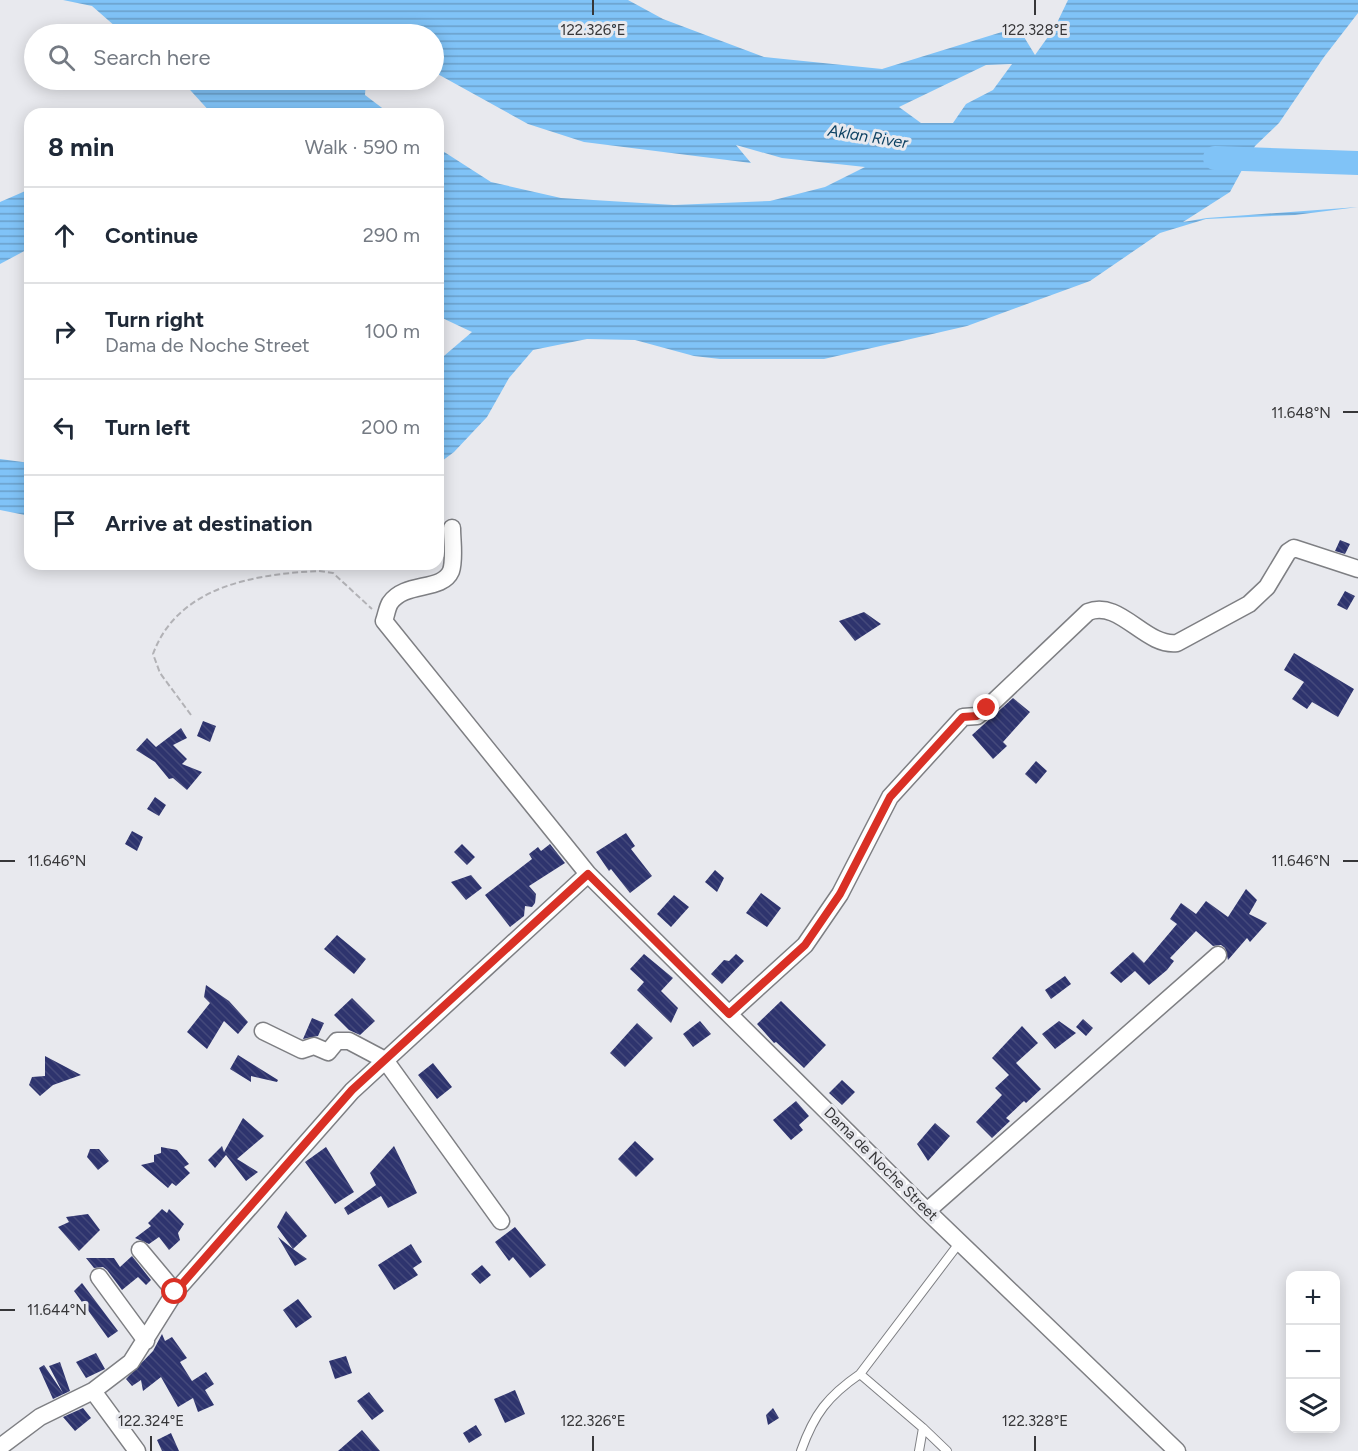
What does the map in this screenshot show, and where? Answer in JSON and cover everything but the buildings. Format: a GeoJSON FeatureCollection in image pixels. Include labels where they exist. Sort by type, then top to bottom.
{"type":"FeatureCollection","features":[{"type":"Feature","properties":{"kind":"street"},"geometry":{"type":"LineString","coordinates":[[384,621],[390,603],[402,591],[434,584],[448,577],[452,568],[452,528]]}},
{"type":"Feature","properties":{"kind":"street"},"geometry":{"type":"LineString","coordinates":[[729,1014],[805,945],[840,894],[881,812],[896,788],[963,717],[977,716],[987,708],[1088,612],[1103,609],[1159,640],[1177,644],[1249,604],[1267,586],[1288,552],[1294,548],[1358,568]]}},
{"type":"Feature","properties":{"kind":"street","name":"Dama de Noche Street"},"geometry":{"type":"LineString","coordinates":[[384,621],[588,874],[927,1211],[1177,1451]]}},
{"type":"Feature","properties":{"kind":"street"},"geometry":{"type":"LineString","coordinates":[[0,1447],[40,1416],[93,1391],[131,1362],[175,1292],[352,1090],[588,874]]}},
{"type":"Feature","properties":{"kind":"street"},"geometry":{"type":"LineString","coordinates":[[927,1211],[1218,955]]}},
{"type":"Feature","properties":{"kind":"street"},"geometry":{"type":"LineString","coordinates":[[263,1031],[302,1050],[316,1047],[327,1052],[337,1041],[349,1041],[384,1060],[501,1221]]}},
{"type":"Feature","properties":{"kind":"street"},"geometry":{"type":"LineString","coordinates":[[140,1250],[175,1292]]}},
{"type":"Feature","properties":{"kind":"street"},"geometry":{"type":"LineString","coordinates":[[99,1277],[146,1341]]}},
{"type":"Feature","properties":{"kind":"street"},"geometry":{"type":"LineString","coordinates":[[93,1391],[136,1451]]}},
{"type":"Feature","properties":{"kind":"lane"},"geometry":{"type":"LineString","coordinates":[[801,1451],[824,1404],[835,1391],[860,1374],[960,1242]]}},
{"type":"Feature","properties":{"kind":"lane"},"geometry":{"type":"LineString","coordinates":[[860,1374],[947,1451]]}},
{"type":"Feature","properties":{"kind":"lane"},"geometry":{"type":"LineString","coordinates":[[919,1451],[923,1428]]}},
{"type":"Feature","properties":{"kind":"path"},"geometry":{"type":"LineString","coordinates":[[191,715],[160,673],[153,654],[164,630],[192,601],[204,595],[248,579],[308,572],[333,573],[384,621]]}},
{"type":"Feature","properties":{"kind":"water"},"geometry":{"type":"Polygon","coordinates":[[[63,0],[628,0],[663,19],[764,57],[882,69],[1018,27],[1035,55],[1055,27],[1068,0],[1358,0],[1358,13],[1324,57],[1279,123],[1255,146],[1230,192],[1183,222],[1207,218],[1358,207],[1295,215],[1206,219],[1160,233],[1090,281],[967,326],[824,359],[720,359],[694,356],[635,340],[587,339],[533,350],[509,378],[487,417],[444,460],[444,356],[472,332],[444,319],[444,152],[491,182],[561,198],[674,205],[770,201],[825,187],[865,167],[782,158],[736,145],[751,163],[584,142],[528,124],[444,78],[444,24],[113,24],[92,6],[63,0]],[[1012,64],[986,65],[899,107],[921,123],[953,123],[966,104],[993,90],[1012,64]]]}},
{"type":"Feature","properties":{"kind":"water"},"geometry":{"type":"Polygon","coordinates":[[[190,90],[365,90],[365,95],[382,108],[207,108],[190,90]]]}},
{"type":"Feature","properties":{"kind":"water"},"geometry":{"type":"Polygon","coordinates":[[[24,192],[24,251],[0,264],[0,202],[24,192]]]}},
{"type":"Feature","properties":{"kind":"water"},"geometry":{"type":"Polygon","coordinates":[[[0,459],[24,462],[24,515],[0,510],[0,459]]]}},
{"type":"Feature","properties":{"kind":"waterway","name":"Aklan River"},"geometry":{"type":"LineString","coordinates":[[1215,158],[1358,163]]}},
{"type":"Feature","properties":{"kind":"route"},"geometry":{"type":"LineString","coordinates":[[175,1292],[352,1090],[588,874],[729,1014],[765,984],[805,945],[836,902],[881,812],[896,788],[963,717],[977,716],[987,708]]}}]}
